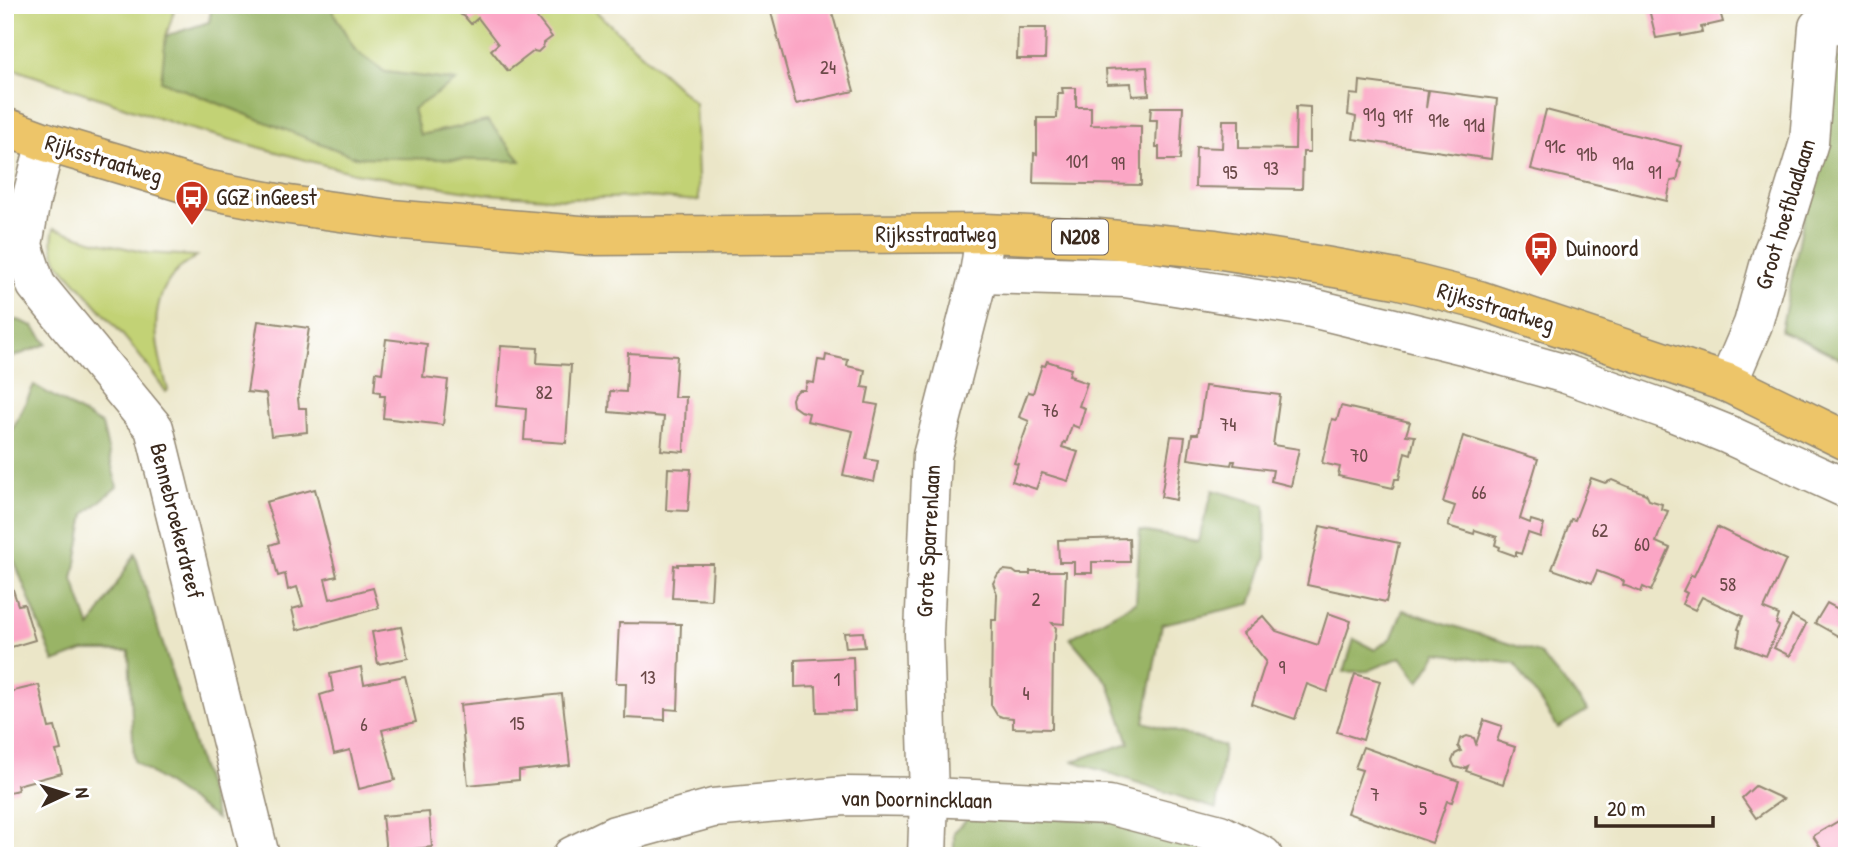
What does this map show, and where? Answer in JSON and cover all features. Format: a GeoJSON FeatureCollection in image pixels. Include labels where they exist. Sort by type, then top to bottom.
{"type":"FeatureCollection","features":[{"type":"Feature","properties":{"kind":"main road","name":"Rijksstraatweg"},"geometry":{"type":"LineString","coordinates":[[5,127],[46,142],[204,189],[282,204],[391,219],[592,236],[986,233],[1098,238],[1215,249],[1396,279],[1479,300],[1728,383],[1847,440]]}},
{"type":"Feature","properties":{"kind":"street","name":"Groot hoefbladlaan"},"geometry":{"type":"LineString","coordinates":[[1728,383],[1753,324],[1773,251],[1809,142],[1818,27],[1847,24]]}},
{"type":"Feature","properties":{"kind":"street","name":"Bennebroekerdreef"},"geometry":{"type":"LineString","coordinates":[[46,142],[23,244],[36,285],[154,428],[260,856]]}},
{"type":"Feature","properties":{"kind":"street","name":"Grote Sparrenlaan"},"geometry":{"type":"LineString","coordinates":[[927,856],[929,797],[924,633],[932,456],[979,274],[986,233]]}},
{"type":"Feature","properties":{"kind":"street","name":"Rijksstraatweg"},"geometry":{"type":"LineString","coordinates":[[979,274],[1125,278],[1312,309],[1463,345],[1566,374],[1667,411],[1728,435],[1847,489]]}},
{"type":"Feature","properties":{"kind":"street","name":"van Doornincklaan"},"geometry":{"type":"LineString","coordinates":[[572,856],[615,835],[713,808],[845,796],[1109,805],[1220,834],[1263,856]]}},
{"type":"Feature","properties":{"kind":"green space"},"geometry":{"type":"Polygon","coordinates":[[[14,5],[164,5],[175,8],[166,36],[162,81],[355,157],[401,157],[487,121],[420,135],[413,109],[455,81],[385,72],[355,50],[329,5],[589,5],[695,103],[699,201],[645,197],[564,199],[487,194],[354,173],[184,127],[5,66],[5,43],[14,5]]]}},
{"type":"Feature","properties":{"kind":"green space"},"geometry":{"type":"Polygon","coordinates":[[[212,5],[329,5],[355,50],[385,72],[456,81],[413,109],[420,135],[488,121],[521,161],[355,157],[161,81],[166,36],[209,22],[212,5]]]}},
{"type":"Feature","properties":{"kind":"green space"},"geometry":{"type":"Polygon","coordinates":[[[1847,57],[1847,362],[1781,331],[1836,59],[1847,57]]]}},
{"type":"Feature","properties":{"kind":"green space"},"geometry":{"type":"Polygon","coordinates":[[[54,228],[147,253],[197,256],[179,269],[168,282],[157,311],[157,343],[168,390],[166,392],[128,341],[58,262],[53,245],[54,228]]]}},
{"type":"Feature","properties":{"kind":"green space"},"geometry":{"type":"Polygon","coordinates":[[[18,320],[33,326],[47,344],[5,360],[5,321],[18,320]]]}},
{"type":"Feature","properties":{"kind":"green space"},"geometry":{"type":"Polygon","coordinates":[[[34,385],[102,425],[117,487],[85,514],[73,579],[90,628],[135,554],[217,819],[134,761],[129,651],[83,651],[54,662],[5,537],[5,445],[34,385]]]}},
{"type":"Feature","properties":{"kind":"green space"},"geometry":{"type":"Polygon","coordinates":[[[1213,490],[1265,505],[1266,557],[1251,604],[1162,624],[1144,722],[1224,746],[1216,809],[1073,761],[1129,743],[1109,684],[1070,638],[1136,602],[1140,531],[1198,541],[1213,490]]]}},
{"type":"Feature","properties":{"kind":"green space"},"geometry":{"type":"Polygon","coordinates":[[[1403,610],[1539,653],[1588,710],[1558,728],[1515,664],[1438,653],[1419,682],[1401,657],[1368,671],[1344,672],[1354,639],[1375,650],[1392,637],[1403,610]]]}},
{"type":"Feature","properties":{"kind":"green space"},"geometry":{"type":"Polygon","coordinates":[[[971,815],[1116,821],[1224,856],[954,856],[954,832],[971,815]]]}},
{"type":"Feature","properties":{"kind":"building"},"geometry":{"type":"Polygon","coordinates":[[[454,5],[527,5],[552,37],[538,52],[534,51],[508,71],[491,50],[498,44],[478,18],[471,24],[454,5]]]}},
{"type":"Feature","properties":{"kind":"building"},"geometry":{"type":"Polygon","coordinates":[[[769,5],[830,5],[854,91],[796,104],[769,5]]]}},
{"type":"Feature","properties":{"kind":"building"},"geometry":{"type":"Polygon","coordinates":[[[1648,5],[1718,5],[1723,22],[1701,27],[1702,32],[1656,38],[1648,5]]]}},
{"type":"Feature","properties":{"kind":"building"},"geometry":{"type":"Polygon","coordinates":[[[1018,28],[1046,28],[1045,59],[1017,59],[1018,28]]]}},
{"type":"Feature","properties":{"kind":"building"},"geometry":{"type":"Polygon","coordinates":[[[1147,67],[1149,95],[1132,96],[1131,83],[1107,84],[1106,69],[1147,67]]]}},
{"type":"Feature","properties":{"kind":"building"},"geometry":{"type":"Polygon","coordinates":[[[1360,81],[1428,90],[1426,108],[1429,90],[1497,99],[1491,159],[1353,139],[1356,117],[1348,115],[1350,94],[1359,95],[1360,81]]]}},
{"type":"Feature","properties":{"kind":"building"},"geometry":{"type":"Polygon","coordinates":[[[1062,88],[1076,88],[1076,107],[1091,107],[1091,125],[1141,126],[1141,185],[1033,183],[1034,153],[1037,154],[1037,118],[1057,118],[1058,93],[1063,93],[1062,88]]]}},
{"type":"Feature","properties":{"kind":"building"},"geometry":{"type":"Polygon","coordinates":[[[1296,106],[1310,107],[1310,152],[1303,152],[1302,189],[1195,187],[1196,147],[1222,148],[1223,120],[1239,120],[1239,148],[1295,149],[1296,106]]]}},
{"type":"Feature","properties":{"kind":"building"},"geometry":{"type":"Polygon","coordinates":[[[1151,107],[1183,107],[1180,160],[1159,160],[1159,147],[1156,147],[1157,120],[1150,120],[1151,107]]]}},
{"type":"Feature","properties":{"kind":"building"},"geometry":{"type":"Polygon","coordinates":[[[1546,110],[1681,146],[1677,180],[1671,181],[1667,201],[1531,169],[1546,110]]]}},
{"type":"Feature","properties":{"kind":"building"},"geometry":{"type":"Polygon","coordinates":[[[258,321],[309,328],[298,399],[299,408],[306,408],[307,432],[271,436],[266,394],[247,392],[258,321]]]}},
{"type":"Feature","properties":{"kind":"building"},"geometry":{"type":"Polygon","coordinates":[[[386,339],[427,344],[423,377],[448,380],[443,425],[383,418],[385,396],[374,391],[376,372],[382,373],[386,339]]]}},
{"type":"Feature","properties":{"kind":"building"},"geometry":{"type":"Polygon","coordinates":[[[501,346],[538,348],[537,363],[571,365],[566,443],[524,440],[526,409],[496,406],[501,346]]]}},
{"type":"Feature","properties":{"kind":"building"},"geometry":{"type":"Polygon","coordinates":[[[628,353],[677,356],[674,397],[686,397],[684,452],[661,450],[664,417],[609,412],[610,391],[626,392],[628,353]]]}},
{"type":"Feature","properties":{"kind":"building"},"geometry":{"type":"Polygon","coordinates":[[[826,355],[848,360],[847,366],[865,370],[862,387],[869,388],[866,403],[878,405],[866,459],[878,461],[874,482],[843,475],[853,431],[807,421],[809,413],[793,406],[794,394],[805,390],[807,382],[814,383],[818,360],[825,361],[826,355]]]}},
{"type":"Feature","properties":{"kind":"building"},"geometry":{"type":"Polygon","coordinates":[[[1047,361],[1071,369],[1069,375],[1073,376],[1072,378],[1087,383],[1079,406],[1085,408],[1079,428],[1072,425],[1062,447],[1078,452],[1068,481],[1042,473],[1036,489],[1012,481],[1018,464],[1014,463],[1029,421],[1019,417],[1028,392],[1033,393],[1042,365],[1045,366],[1047,361]]]}},
{"type":"Feature","properties":{"kind":"building"},"geometry":{"type":"Polygon","coordinates":[[[1205,386],[1280,395],[1273,445],[1299,449],[1291,486],[1271,481],[1273,470],[1234,465],[1235,461],[1232,461],[1231,465],[1188,459],[1192,434],[1198,434],[1205,386]]]}},
{"type":"Feature","properties":{"kind":"building"},"geometry":{"type":"Polygon","coordinates":[[[1341,406],[1410,422],[1406,435],[1415,436],[1411,454],[1405,452],[1399,479],[1395,479],[1393,488],[1338,476],[1340,467],[1322,463],[1332,419],[1337,420],[1341,406]]]}},
{"type":"Feature","properties":{"kind":"building"},"geometry":{"type":"Polygon","coordinates":[[[1171,436],[1185,437],[1176,500],[1161,497],[1171,436]]]}},
{"type":"Feature","properties":{"kind":"building"},"geometry":{"type":"Polygon","coordinates":[[[1463,436],[1538,459],[1520,519],[1544,524],[1540,537],[1528,533],[1521,554],[1516,552],[1516,556],[1499,550],[1500,547],[1495,545],[1497,537],[1475,530],[1474,534],[1448,526],[1455,506],[1443,502],[1463,436]]]}},
{"type":"Feature","properties":{"kind":"building"},"geometry":{"type":"Polygon","coordinates":[[[668,468],[691,469],[688,511],[666,510],[668,468]]]}},
{"type":"Feature","properties":{"kind":"building"},"geometry":{"type":"Polygon","coordinates":[[[1591,478],[1605,483],[1612,480],[1646,494],[1649,500],[1662,504],[1661,509],[1668,511],[1656,542],[1670,548],[1651,591],[1643,587],[1641,592],[1623,585],[1624,581],[1597,571],[1592,583],[1552,569],[1571,519],[1575,520],[1591,478]]]}},
{"type":"Feature","properties":{"kind":"building"},"geometry":{"type":"Polygon","coordinates":[[[315,489],[337,576],[325,579],[330,599],[373,588],[379,608],[297,630],[292,609],[303,606],[297,587],[288,590],[285,574],[278,576],[270,545],[279,542],[266,502],[315,489]]]}},
{"type":"Feature","properties":{"kind":"building"},"geometry":{"type":"Polygon","coordinates":[[[1320,526],[1399,543],[1386,602],[1307,585],[1320,526]]]}},
{"type":"Feature","properties":{"kind":"building"},"geometry":{"type":"Polygon","coordinates":[[[1717,527],[1786,560],[1764,609],[1779,615],[1776,624],[1779,626],[1766,656],[1737,645],[1738,629],[1743,616],[1702,597],[1695,610],[1682,604],[1687,593],[1683,591],[1691,575],[1694,576],[1717,527]]]}},
{"type":"Feature","properties":{"kind":"building"},"geometry":{"type":"Polygon","coordinates":[[[1129,538],[1130,562],[1092,562],[1092,573],[1074,573],[1074,562],[1059,562],[1058,540],[1129,538]]]}},
{"type":"Feature","properties":{"kind":"building"},"geometry":{"type":"Polygon","coordinates":[[[713,564],[711,600],[672,598],[674,565],[713,564]]]}},
{"type":"Feature","properties":{"kind":"building"},"geometry":{"type":"Polygon","coordinates":[[[5,565],[18,605],[24,604],[35,640],[5,649],[5,565]]]}},
{"type":"Feature","properties":{"kind":"building"},"geometry":{"type":"Polygon","coordinates":[[[1004,570],[1017,574],[1030,574],[1030,571],[1066,571],[1064,624],[1052,623],[1056,628],[1053,642],[1052,729],[1013,728],[1013,718],[997,715],[991,705],[992,620],[996,620],[997,594],[993,583],[1004,570]]]}},
{"type":"Feature","properties":{"kind":"building"},"geometry":{"type":"Polygon","coordinates":[[[1847,595],[1847,641],[1815,623],[1827,603],[1838,609],[1847,595]]]}},
{"type":"Feature","properties":{"kind":"building"},"geometry":{"type":"Polygon","coordinates":[[[1328,613],[1351,621],[1327,692],[1307,684],[1295,719],[1252,704],[1266,661],[1243,633],[1263,616],[1276,631],[1318,645],[1328,613]]]}},
{"type":"Feature","properties":{"kind":"building"},"geometry":{"type":"Polygon","coordinates":[[[1792,616],[1806,624],[1790,656],[1774,648],[1792,616]]]}},
{"type":"Feature","properties":{"kind":"building"},"geometry":{"type":"Polygon","coordinates":[[[619,623],[681,624],[678,710],[665,709],[665,720],[625,718],[626,683],[616,683],[619,623]]]}},
{"type":"Feature","properties":{"kind":"building"},"geometry":{"type":"Polygon","coordinates":[[[401,627],[408,658],[378,664],[372,632],[401,627]]]}},
{"type":"Feature","properties":{"kind":"building"},"geometry":{"type":"Polygon","coordinates":[[[863,632],[865,647],[846,648],[844,633],[863,632]]]}},
{"type":"Feature","properties":{"kind":"building"},"geometry":{"type":"Polygon","coordinates":[[[853,657],[855,711],[817,712],[816,686],[795,687],[795,660],[853,657]]]}},
{"type":"Feature","properties":{"kind":"building"},"geometry":{"type":"Polygon","coordinates":[[[361,667],[364,684],[405,676],[416,722],[382,730],[395,780],[359,789],[350,750],[334,754],[320,695],[333,691],[330,674],[361,667]]]}},
{"type":"Feature","properties":{"kind":"building"},"geometry":{"type":"Polygon","coordinates":[[[1355,674],[1380,681],[1363,740],[1337,732],[1355,674]]]}},
{"type":"Feature","properties":{"kind":"building"},"geometry":{"type":"Polygon","coordinates":[[[39,685],[49,728],[55,727],[61,750],[56,751],[62,773],[17,785],[18,790],[5,793],[5,693],[39,685]]]}},
{"type":"Feature","properties":{"kind":"building"},"geometry":{"type":"Polygon","coordinates":[[[562,694],[570,765],[519,771],[519,780],[468,785],[460,705],[562,694]]]}},
{"type":"Feature","properties":{"kind":"building"},"geometry":{"type":"Polygon","coordinates":[[[1484,720],[1502,726],[1497,741],[1515,747],[1503,784],[1466,771],[1468,766],[1462,769],[1455,767],[1452,761],[1455,754],[1461,751],[1458,746],[1460,739],[1467,736],[1474,738],[1476,744],[1484,720]]]}},
{"type":"Feature","properties":{"kind":"building"},"geometry":{"type":"Polygon","coordinates":[[[1363,747],[1459,781],[1452,802],[1447,801],[1432,843],[1347,813],[1362,770],[1355,768],[1363,747]]]}},
{"type":"Feature","properties":{"kind":"building"},"geometry":{"type":"Polygon","coordinates":[[[1755,786],[1783,799],[1756,818],[1742,798],[1755,786]]]}},
{"type":"Feature","properties":{"kind":"building"},"geometry":{"type":"Polygon","coordinates":[[[429,812],[432,847],[386,852],[382,816],[429,812]]]}},
{"type":"Feature","properties":{"kind":"building"},"geometry":{"type":"Polygon","coordinates":[[[1847,816],[1847,856],[1826,856],[1813,836],[1847,816]]]}},
{"type":"Feature","properties":{"kind":"place","name":"GGZ inGeest"},"geometry":{"type":"Point","coordinates":[192,227]}},
{"type":"Feature","properties":{"kind":"place","name":"Duinoord"},"geometry":{"type":"Point","coordinates":[1541,278]}}]}
